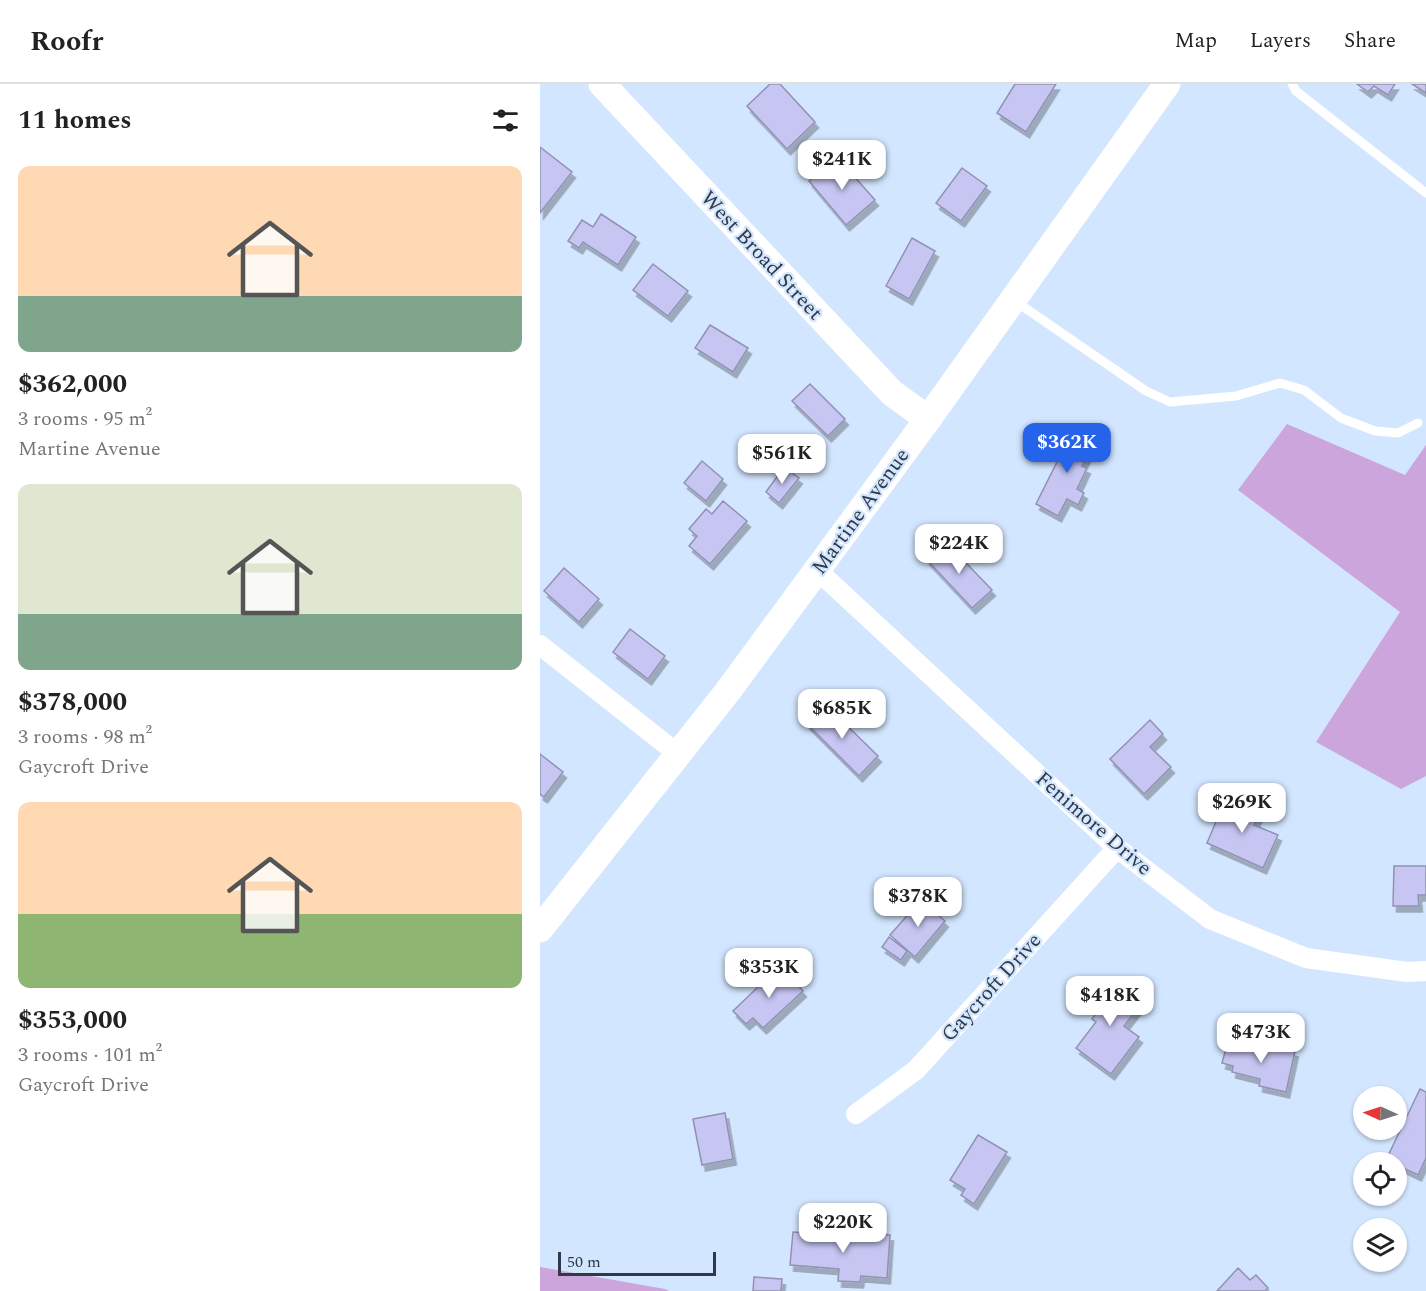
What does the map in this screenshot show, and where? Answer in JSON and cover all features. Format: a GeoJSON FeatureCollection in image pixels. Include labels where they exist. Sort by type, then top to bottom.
{"type":"FeatureCollection","features":[{"type":"Feature","properties":{"kind":"main road","name":"West Broad Street"},"geometry":{"type":"LineString","coordinates":[[602,84],[892,393],[928,419]]}},
{"type":"Feature","properties":{"kind":"main road","name":"Martine Avenue"},"geometry":{"type":"LineString","coordinates":[[540,928],[678,754],[817,570],[928,419],[1167,84]]}},
{"type":"Feature","properties":{"kind":"street","name":"Fenimore Drive"},"geometry":{"type":"LineString","coordinates":[[817,570],[1117,848],[1210,919],[1306,958],[1407,972],[1426,971]]}},
{"type":"Feature","properties":{"kind":"street"},"geometry":{"type":"LineString","coordinates":[[540,645],[678,754]]}},
{"type":"Feature","properties":{"kind":"street","name":"Gaycroft Drive"},"geometry":{"type":"LineString","coordinates":[[856,1114],[916,1070],[1117,848]]}},
{"type":"Feature","properties":{"kind":"lane"},"geometry":{"type":"LineString","coordinates":[[1292,84],[1296,92],[1426,193]]}},
{"type":"Feature","properties":{"kind":"lane"},"geometry":{"type":"LineString","coordinates":[[1013,300],[1146,391],[1170,402],[1236,396],[1280,383],[1304,390],[1341,418],[1375,431],[1398,433],[1418,423]]}},
{"type":"Feature","properties":{"kind":"shaded area"},"geometry":{"type":"Polygon","coordinates":[[[1287,424],[1405,475],[1426,445],[1426,776],[1401,789],[1316,742],[1400,612],[1238,490],[1287,424]]]}},
{"type":"Feature","properties":{"kind":"shaded area"},"geometry":{"type":"Polygon","coordinates":[[[540,1267],[665,1289],[669,1291],[540,1291],[540,1267]]]}},
{"type":"Feature","properties":{"kind":"building"},"geometry":{"type":"Polygon","coordinates":[[[770,84],[780,84],[815,122],[787,149],[747,106],[770,84]]]}},
{"type":"Feature","properties":{"kind":"building"},"geometry":{"type":"Polygon","coordinates":[[[1015,84],[1056,84],[1026,132],[997,113],[1015,84]]]}},
{"type":"Feature","properties":{"kind":"building"},"geometry":{"type":"Polygon","coordinates":[[[1357,84],[1395,84],[1388,95],[1374,86],[1368,92],[1357,84]]]}},
{"type":"Feature","properties":{"kind":"building"},"geometry":{"type":"Polygon","coordinates":[[[1412,84],[1426,84],[1426,93],[1412,84]]]}},
{"type":"Feature","properties":{"kind":"building"},"geometry":{"type":"Polygon","coordinates":[[[540,147],[572,172],[540,213],[540,147]]]}},
{"type":"Feature","properties":{"kind":"building"},"geometry":{"type":"Polygon","coordinates":[[[837,157],[875,200],[846,225],[809,181],[837,157]]]}},
{"type":"Feature","properties":{"kind":"building"},"geometry":{"type":"Polygon","coordinates":[[[962,168],[987,186],[961,221],[936,203],[962,168]]]}},
{"type":"Feature","properties":{"kind":"building"},"geometry":{"type":"Polygon","coordinates":[[[601,214],[636,237],[618,265],[583,242],[579,248],[568,241],[582,220],[593,227],[601,214]]]}},
{"type":"Feature","properties":{"kind":"building"},"geometry":{"type":"Polygon","coordinates":[[[912,238],[935,251],[909,299],[886,286],[912,238]]]}},
{"type":"Feature","properties":{"kind":"building"},"geometry":{"type":"Polygon","coordinates":[[[653,264],[688,291],[668,316],[633,290],[653,264]]]}},
{"type":"Feature","properties":{"kind":"building"},"geometry":{"type":"Polygon","coordinates":[[[710,325],[748,348],[733,372],[695,348],[710,325]]]}},
{"type":"Feature","properties":{"kind":"building"},"geometry":{"type":"Polygon","coordinates":[[[810,384],[845,419],[828,436],[792,401],[810,384]]]}},
{"type":"Feature","properties":{"kind":"building"},"geometry":{"type":"Polygon","coordinates":[[[1074,428],[1096,439],[1082,466],[1087,468],[1077,489],[1084,493],[1078,505],[1067,499],[1058,516],[1036,504],[1074,428]]]}},
{"type":"Feature","properties":{"kind":"building"},"geometry":{"type":"Polygon","coordinates":[[[702,461],[723,479],[706,501],[684,483],[702,461]]]}},
{"type":"Feature","properties":{"kind":"building"},"geometry":{"type":"Polygon","coordinates":[[[784,467],[799,478],[779,503],[766,492],[784,467]]]}},
{"type":"Feature","properties":{"kind":"building"},"geometry":{"type":"Polygon","coordinates":[[[723,501],[747,521],[710,564],[689,546],[697,536],[689,529],[706,509],[712,514],[723,501]]]}},
{"type":"Feature","properties":{"kind":"building"},"geometry":{"type":"Polygon","coordinates":[[[945,541],[992,590],[972,608],[926,559],[945,541]]]}},
{"type":"Feature","properties":{"kind":"building"},"geometry":{"type":"Polygon","coordinates":[[[564,568],[599,599],[579,622],[544,591],[564,568]]]}},
{"type":"Feature","properties":{"kind":"building"},"geometry":{"type":"Polygon","coordinates":[[[630,629],[665,656],[648,679],[613,652],[630,629]]]}},
{"type":"Feature","properties":{"kind":"building"},"geometry":{"type":"Polygon","coordinates":[[[825,704],[878,756],[859,776],[806,723],[825,704]]]}},
{"type":"Feature","properties":{"kind":"building"},"geometry":{"type":"Polygon","coordinates":[[[1150,720],[1163,734],[1150,747],[1171,767],[1144,794],[1110,759],[1150,720]]]}},
{"type":"Feature","properties":{"kind":"building"},"geometry":{"type":"Polygon","coordinates":[[[540,754],[563,772],[544,797],[540,794],[540,754]]]}},
{"type":"Feature","properties":{"kind":"building"},"geometry":{"type":"Polygon","coordinates":[[[1226,798],[1260,813],[1254,825],[1278,835],[1263,868],[1207,843],[1226,798]]]}},
{"type":"Feature","properties":{"kind":"building"},"geometry":{"type":"Polygon","coordinates":[[[1394,866],[1426,866],[1426,895],[1418,895],[1419,906],[1393,906],[1394,866]]]}},
{"type":"Feature","properties":{"kind":"building"},"geometry":{"type":"Polygon","coordinates":[[[921,900],[945,921],[915,957],[890,935],[921,900]]]}},
{"type":"Feature","properties":{"kind":"building"},"geometry":{"type":"Polygon","coordinates":[[[889,937],[907,951],[901,960],[882,947],[889,937]]]}},
{"type":"Feature","properties":{"kind":"building"},"geometry":{"type":"Polygon","coordinates":[[[780,966],[803,991],[763,1028],[753,1018],[746,1024],[733,1011],[780,966]]]}},
{"type":"Feature","properties":{"kind":"building"},"geometry":{"type":"Polygon","coordinates":[[[1107,978],[1141,1004],[1124,1026],[1139,1037],[1111,1074],[1076,1048],[1096,1022],[1092,1019],[1101,1006],[1091,999],[1107,978]]]}},
{"type":"Feature","properties":{"kind":"building"},"geometry":{"type":"Polygon","coordinates":[[[1228,1041],[1261,1049],[1263,1043],[1295,1051],[1286,1092],[1259,1086],[1260,1079],[1232,1072],[1233,1066],[1222,1063],[1228,1041]]]}},
{"type":"Feature","properties":{"kind":"building"},"geometry":{"type":"Polygon","coordinates":[[[1420,1089],[1426,1092],[1426,1158],[1418,1175],[1407,1170],[1407,1152],[1390,1152],[1396,1140],[1407,1140],[1407,1116],[1420,1089]]]}},
{"type":"Feature","properties":{"kind":"building"},"geometry":{"type":"Polygon","coordinates":[[[725,1113],[733,1159],[702,1165],[693,1119],[725,1113]]]}},
{"type":"Feature","properties":{"kind":"building"},"geometry":{"type":"Polygon","coordinates":[[[978,1135],[1007,1152],[974,1204],[961,1195],[965,1189],[950,1180],[978,1135]]]}},
{"type":"Feature","properties":{"kind":"building"},"geometry":{"type":"Polygon","coordinates":[[[793,1232],[863,1237],[864,1233],[890,1235],[887,1278],[861,1276],[860,1282],[838,1281],[839,1269],[790,1265],[793,1232]]]}},
{"type":"Feature","properties":{"kind":"building"},"geometry":{"type":"Polygon","coordinates":[[[1238,1268],[1250,1280],[1256,1275],[1268,1288],[1265,1291],[1217,1291],[1238,1268]]]}},
{"type":"Feature","properties":{"kind":"building"},"geometry":{"type":"Polygon","coordinates":[[[754,1277],[782,1279],[781,1291],[753,1291],[754,1277]]]}}]}
